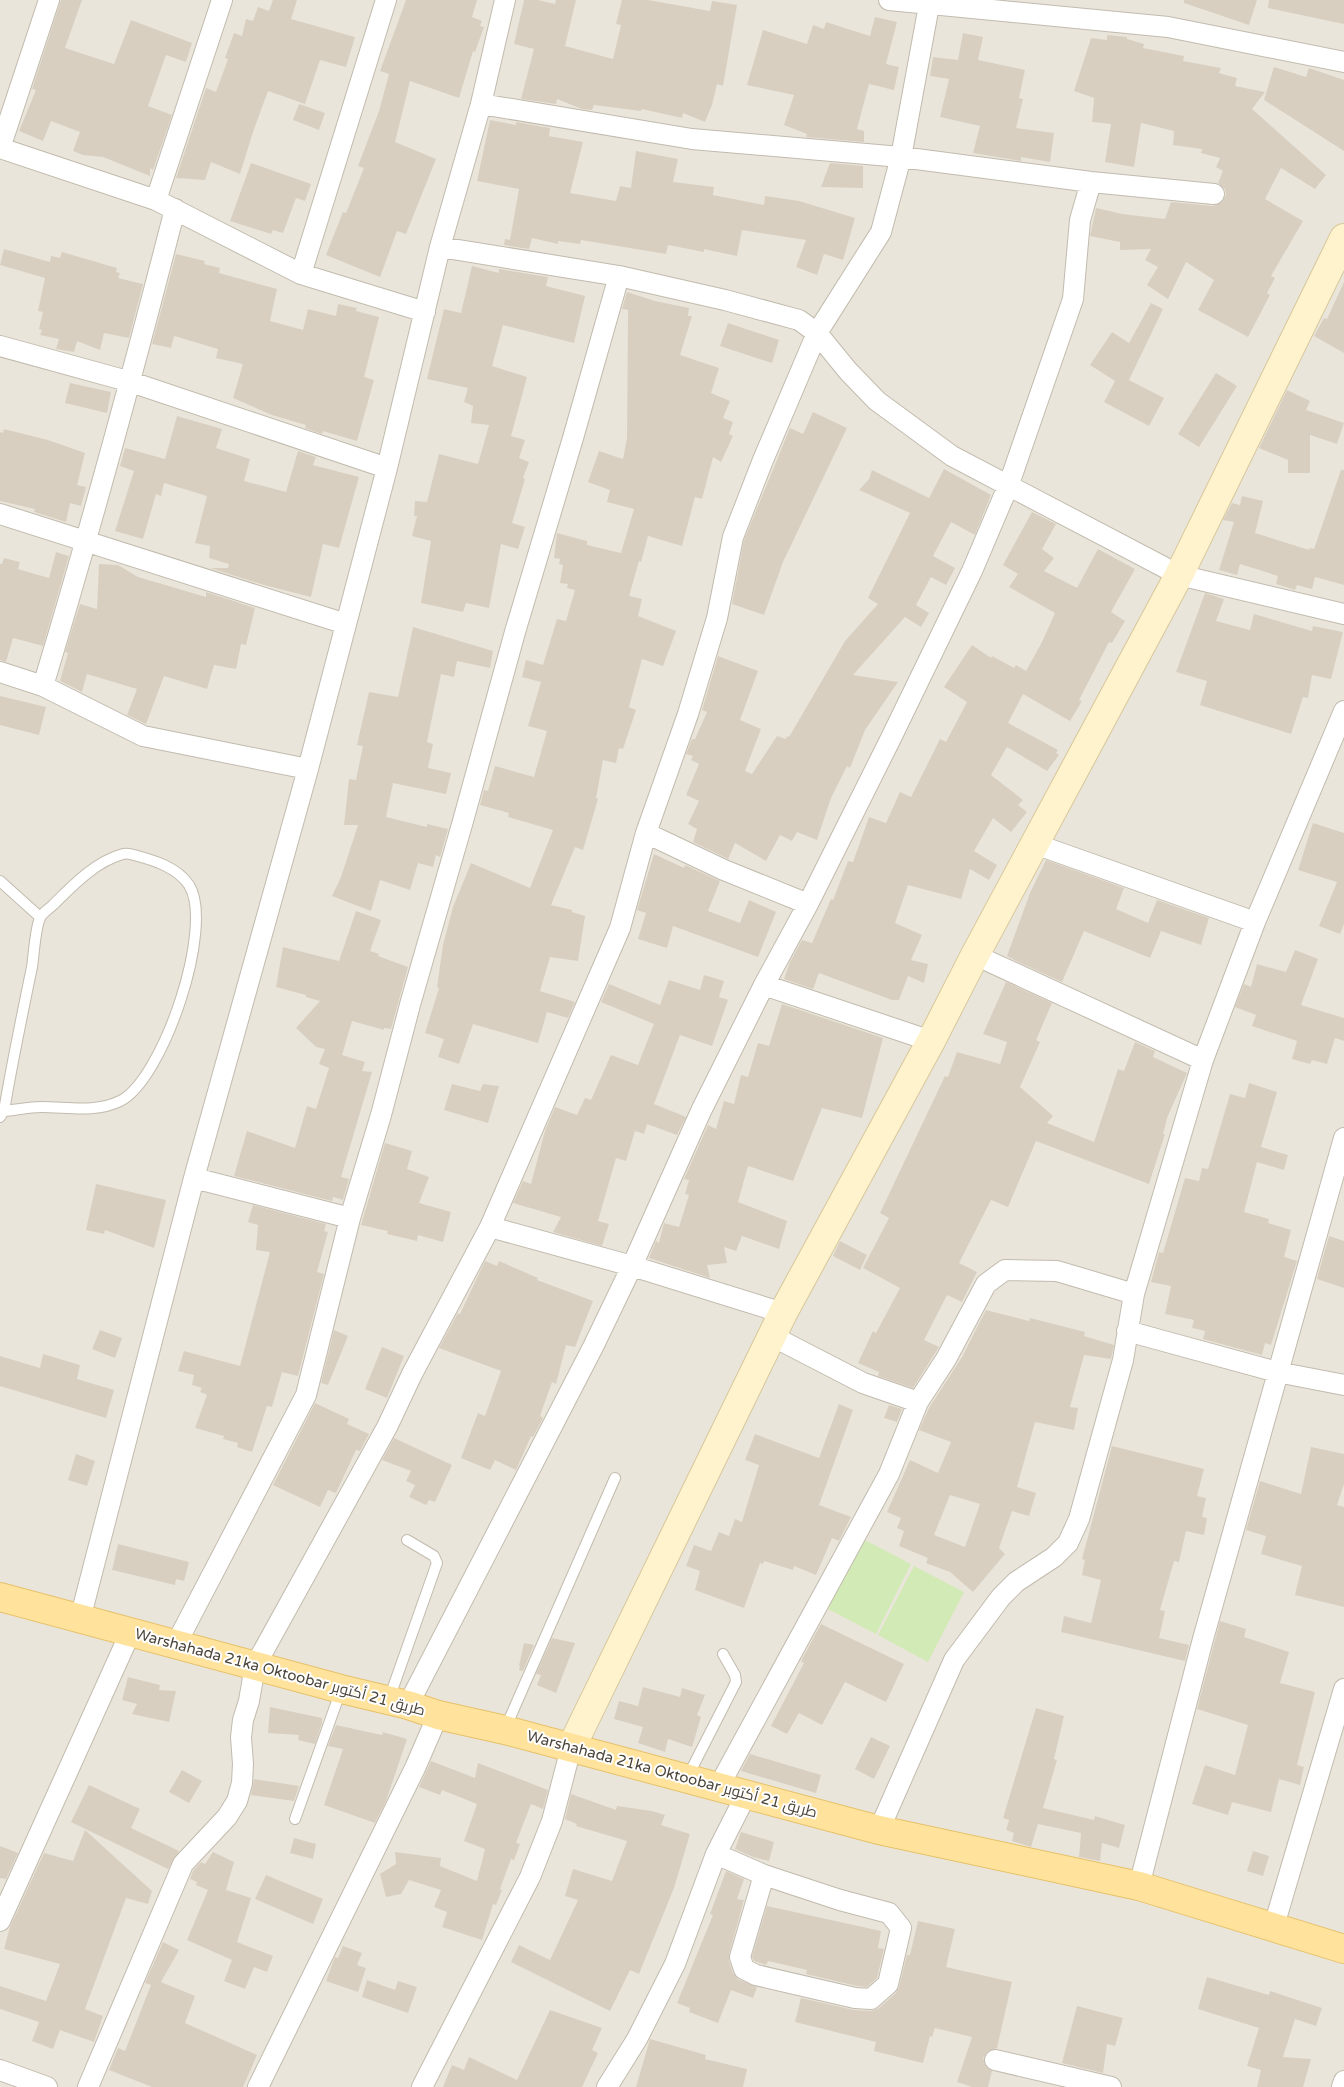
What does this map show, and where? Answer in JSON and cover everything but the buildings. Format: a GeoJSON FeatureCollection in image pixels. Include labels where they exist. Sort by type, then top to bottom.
{"type":"FeatureCollection","features":[{"type":"Feature","properties":{"kind":"main road","name":"Warshahada 21ka Oktoobar طريق 21 أكتوبر"},"geometry":{"type":"LineString","coordinates":[[0,1597],[341,1689],[398,1702],[438,1715],[505,1730],[687,1777],[879,1830],[1139,1886],[1344,1949]]}},
{"type":"Feature","properties":{"kind":"street"},"geometry":{"type":"LineString","coordinates":[[49,0],[0,148],[156,200],[175,208],[300,274],[425,312]]}},
{"type":"Feature","properties":{"kind":"street"},"geometry":{"type":"LineString","coordinates":[[156,200],[222,0]]}},
{"type":"Feature","properties":{"kind":"street"},"geometry":{"type":"LineString","coordinates":[[300,274],[386,0]]}},
{"type":"Feature","properties":{"kind":"street"},"geometry":{"type":"LineString","coordinates":[[80,1619],[194,1178],[308,770],[387,468],[440,247],[481,104],[505,0]]}},
{"type":"Feature","properties":{"kind":"street"},"geometry":{"type":"LineString","coordinates":[[889,0],[929,2],[1168,27],[1344,62]]}},
{"type":"Feature","properties":{"kind":"street"},"geometry":{"type":"LineString","coordinates":[[88,2087],[184,1864],[227,1817],[237,1801],[242,1783],[244,1764],[241,1737],[242,1720],[255,1666],[386,1427],[490,1227],[620,928],[646,833],[688,714],[717,618],[733,537],[763,460],[817,333],[881,232],[901,157],[929,2]]}},
{"type":"Feature","properties":{"kind":"street"},"geometry":{"type":"LineString","coordinates":[[481,104],[692,139],[901,157],[1091,182],[1214,194]]}},
{"type":"Feature","properties":{"kind":"street"},"geometry":{"type":"LineString","coordinates":[[398,1702],[592,1347],[632,1266],[701,1111],[764,985],[808,904],[972,571],[1009,484],[1073,299],[1080,220],[1091,182]]}},
{"type":"Feature","properties":{"kind":"street"},"geometry":{"type":"LineString","coordinates":[[43,686],[87,540],[131,382],[175,208]]}},
{"type":"Feature","properties":{"kind":"street"},"geometry":{"type":"LineString","coordinates":[[422,2087],[530,1877],[552,1821],[571,1748],[777,1324],[931,1041],[974,956],[1179,575],[1344,238]]}},
{"type":"Feature","properties":{"kind":"street"},"geometry":{"type":"LineString","coordinates":[[440,247],[618,276],[799,320],[817,333],[848,371],[877,401],[952,456],[1009,484],[1179,575],[1344,614]]}},
{"type":"Feature","properties":{"kind":"street"},"geometry":{"type":"LineString","coordinates":[[176,1644],[306,1395],[350,1218],[381,1115],[411,1001],[515,632],[573,438],[618,276]]}},
{"type":"Feature","properties":{"kind":"street"},"geometry":{"type":"LineString","coordinates":[[0,346],[131,382],[387,468]]}},
{"type":"Feature","properties":{"kind":"street"},"geometry":{"type":"LineString","coordinates":[[0,514],[87,540],[346,624]]}},
{"type":"Feature","properties":{"kind":"street"},"geometry":{"type":"LineString","coordinates":[[0,672],[43,686],[143,736],[308,770]]}},
{"type":"Feature","properties":{"kind":"street"},"geometry":{"type":"LineString","coordinates":[[879,1830],[954,1660],[1001,1598],[1016,1582],[1054,1556],[1068,1543],[1082,1510],[1123,1360],[1134,1294],[1203,1060],[1255,922],[1344,711]]}},
{"type":"Feature","properties":{"kind":"street"},"geometry":{"type":"LineString","coordinates":[[646,833],[724,870],[808,904]]}},
{"type":"Feature","properties":{"kind":"street"},"geometry":{"type":"LineString","coordinates":[[1035,844],[1255,922]]}},
{"type":"Feature","properties":{"kind":"street"},"geometry":{"type":"LineString","coordinates":[[974,956],[1203,1060]]}},
{"type":"Feature","properties":{"kind":"street"},"geometry":{"type":"LineString","coordinates":[[764,985],[931,1041]]}},
{"type":"Feature","properties":{"kind":"street"},"geometry":{"type":"LineString","coordinates":[[1139,1886],[1203,1640],[1344,1138]]}},
{"type":"Feature","properties":{"kind":"street"},"geometry":{"type":"LineString","coordinates":[[194,1178],[350,1218]]}},
{"type":"Feature","properties":{"kind":"street"},"geometry":{"type":"LineString","coordinates":[[490,1227],[632,1266],[777,1324],[863,1383],[918,1402]]}},
{"type":"Feature","properties":{"kind":"street"},"geometry":{"type":"LineString","coordinates":[[719,1786],[889,1474],[918,1402],[946,1359],[986,1284],[1005,1270],[1057,1271],[1134,1294]]}},
{"type":"Feature","properties":{"kind":"street"},"geometry":{"type":"LineString","coordinates":[[1127,1331],[1277,1372],[1344,1384]]}},
{"type":"Feature","properties":{"kind":"street"},"geometry":{"type":"LineString","coordinates":[[0,1921],[131,1631]]}},
{"type":"Feature","properties":{"kind":"street"},"geometry":{"type":"LineString","coordinates":[[1273,1928],[1344,1689]]}},
{"type":"Feature","properties":{"kind":"street"},"geometry":{"type":"LineString","coordinates":[[258,2087],[415,1768],[438,1715]]}},
{"type":"Feature","properties":{"kind":"street"},"geometry":{"type":"LineString","coordinates":[[607,2087],[637,2038],[675,1964],[716,1854],[747,1793]]}},
{"type":"Feature","properties":{"kind":"street"},"geometry":{"type":"LineString","coordinates":[[716,1854],[764,1875],[840,1900],[889,1913],[900,1928],[888,1984],[871,1999],[855,1998],[756,1975],[744,1969],[740,1957],[764,1875]]}},
{"type":"Feature","properties":{"kind":"street"},"geometry":{"type":"LineString","coordinates":[[995,2060],[1111,2087]]}},
{"type":"Feature","properties":{"kind":"street"},"geometry":{"type":"LineString","coordinates":[[0,2070],[47,2087]]}},
{"type":"Feature","properties":{"kind":"street"},"geometry":{"type":"LineString","coordinates":[[1342,2087],[1344,2081]]}},
{"type":"Feature","properties":{"kind":"lane"},"geometry":{"type":"LineString","coordinates":[[124,853],[152,860],[179,873],[190,886],[196,912],[193,943],[183,995],[164,1045],[136,1090],[120,1101],[91,1109],[39,1107],[2,1114],[40,917],[77,882],[104,863],[124,853]]}},
{"type":"Feature","properties":{"kind":"lane"},"geometry":{"type":"LineString","coordinates":[[0,881],[40,917]]}},
{"type":"Feature","properties":{"kind":"lane"},"geometry":{"type":"LineString","coordinates":[[505,1730],[615,1478]]}},
{"type":"Feature","properties":{"kind":"lane"},"geometry":{"type":"LineString","coordinates":[[398,1702],[436,1562],[434,1556],[407,1540]]}},
{"type":"Feature","properties":{"kind":"lane"},"geometry":{"type":"LineString","coordinates":[[687,1777],[736,1682],[735,1675],[723,1654]]}},
{"type":"Feature","properties":{"kind":"lane"},"geometry":{"type":"LineString","coordinates":[[295,1819],[341,1689]]}},
{"type":"Feature","properties":{"kind":"shaded area"},"geometry":{"type":"Polygon","coordinates":[[[0,0],[1344,0],[1344,2087],[0,2087],[0,0]]]}},
{"type":"Feature","properties":{"kind":"green space"},"geometry":{"type":"Polygon","coordinates":[[[861,1538],[911,1564],[876,1634],[826,1608],[861,1538]]]}},
{"type":"Feature","properties":{"kind":"green space"},"geometry":{"type":"Polygon","coordinates":[[[914,1566],[964,1592],[928,1662],[878,1635],[914,1566]]]}}]}
